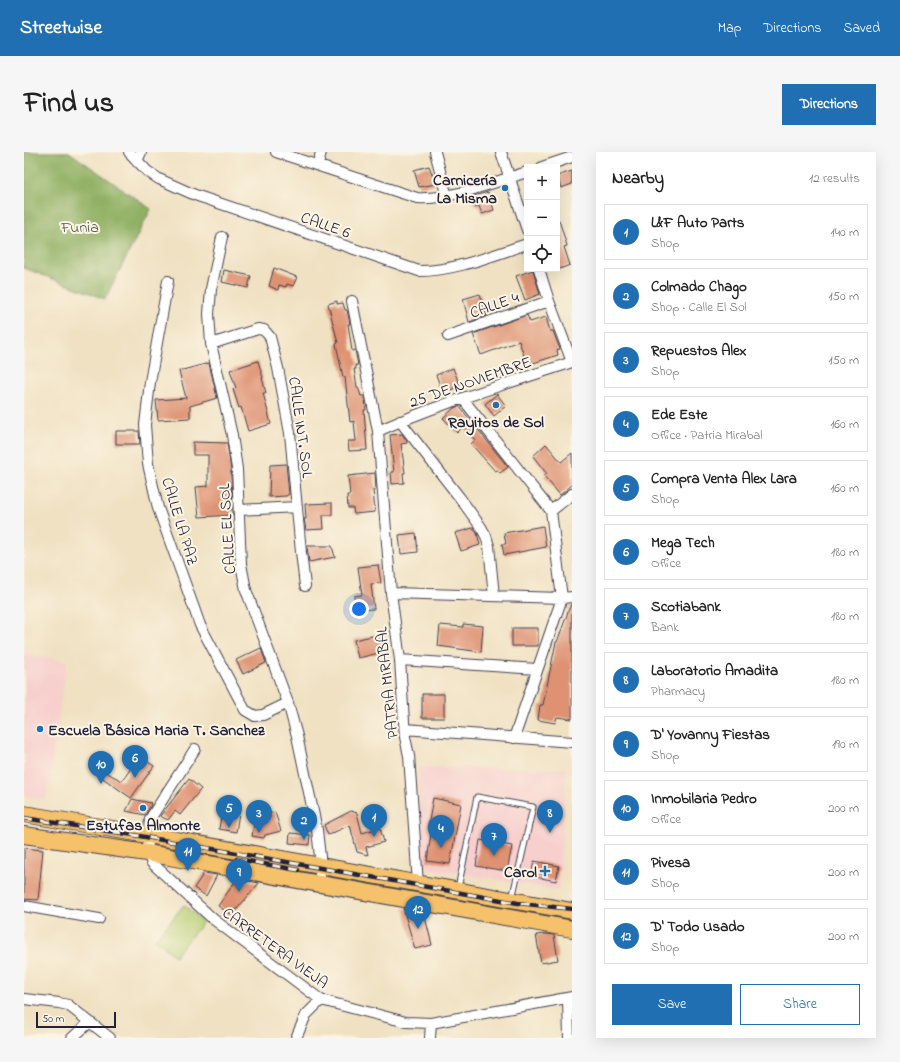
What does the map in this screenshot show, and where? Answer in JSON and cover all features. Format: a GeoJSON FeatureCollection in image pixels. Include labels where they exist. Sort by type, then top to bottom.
{"type":"FeatureCollection","features":[{"type":"Feature","properties":{"kind":"main road"},"geometry":{"type":"LineString","coordinates":[[24,814],[458,890],[511,909],[572,928]]}},
{"type":"Feature","properties":{"kind":"main road"},"geometry":{"type":"LineString","coordinates":[[24,835],[147,853],[319,884],[511,909],[572,911]]}},
{"type":"Feature","properties":{"kind":"street","name":"CALLE 6"},"geometry":{"type":"LineString","coordinates":[[129,152],[137,162],[159,179],[195,195],[419,271],[442,269],[524,245]]}},
{"type":"Feature","properties":{"kind":"street"},"geometry":{"type":"LineString","coordinates":[[137,162],[141,152]]}},
{"type":"Feature","properties":{"kind":"street"},"geometry":{"type":"LineString","coordinates":[[276,152],[417,198],[429,199],[447,196],[524,173]]}},
{"type":"Feature","properties":{"kind":"street"},"geometry":{"type":"LineString","coordinates":[[318,165],[321,152]]}},
{"type":"Feature","properties":{"kind":"street"},"geometry":{"type":"LineString","coordinates":[[435,152],[447,196]]}},
{"type":"Feature","properties":{"kind":"street"},"geometry":{"type":"LineString","coordinates":[[501,152],[524,221]]}},
{"type":"Feature","properties":{"kind":"street"},"geometry":{"type":"LineString","coordinates":[[551,164],[572,157]]}},
{"type":"Feature","properties":{"kind":"street","name":"CALLE EL SOL"},"geometry":{"type":"LineString","coordinates":[[222,237],[211,289],[209,314],[211,344],[232,435],[237,469],[241,564],[246,590],[288,703],[297,736],[317,830],[321,866],[319,884]]}},
{"type":"Feature","properties":{"kind":"street"},"geometry":{"type":"LineString","coordinates":[[541,272],[549,301],[572,362]]}},
{"type":"Feature","properties":{"kind":"street","name":"CALLE LA PAZ"},"geometry":{"type":"LineString","coordinates":[[168,281],[150,382],[145,425],[148,464],[158,508],[200,625],[245,710],[255,716],[262,715],[288,703]]}},
{"type":"Feature","properties":{"kind":"street","name":"PATRIA MIRABAL"},"geometry":{"type":"LineString","coordinates":[[352,301],[378,431],[391,593],[400,660],[405,733],[409,756],[414,883]]}},
{"type":"Feature","properties":{"kind":"street","name":"CALLE 4"},"geometry":{"type":"LineString","coordinates":[[448,336],[549,301]]}},
{"type":"Feature","properties":{"kind":"street","name":"CALLE INT. SOL"},"geometry":{"type":"LineString","coordinates":[[211,344],[258,329],[264,330],[270,337],[278,368],[290,432],[305,586]]}},
{"type":"Feature","properties":{"kind":"street","name":"25 DE NOVIEMBRE"},"geometry":{"type":"LineString","coordinates":[[378,431],[400,421],[572,362]]}},
{"type":"Feature","properties":{"kind":"street"},"geometry":{"type":"LineString","coordinates":[[463,399],[551,511],[567,597],[537,669],[514,738]]}},
{"type":"Feature","properties":{"kind":"street"},"geometry":{"type":"LineString","coordinates":[[400,421],[460,498],[486,536],[489,546],[494,596]]}},
{"type":"Feature","properties":{"kind":"street"},"geometry":{"type":"LineString","coordinates":[[551,511],[572,494]]}},
{"type":"Feature","properties":{"kind":"street"},"geometry":{"type":"LineString","coordinates":[[239,510],[298,507]]}},
{"type":"Feature","properties":{"kind":"street"},"geometry":{"type":"LineString","coordinates":[[391,593],[567,597]]}},
{"type":"Feature","properties":{"kind":"street"},"geometry":{"type":"LineString","coordinates":[[400,660],[537,669]]}},
{"type":"Feature","properties":{"kind":"street"},"geometry":{"type":"LineString","coordinates":[[405,733],[572,742]]}},
{"type":"Feature","properties":{"kind":"street"},"geometry":{"type":"LineString","coordinates":[[147,853],[150,819],[195,749]]}},
{"type":"Feature","properties":{"kind":"street","name":"CARRETERA VIEJA"},"geometry":{"type":"LineString","coordinates":[[147,853],[152,863],[213,919],[321,1000],[406,1022],[431,1023],[570,997]]}},
{"type":"Feature","properties":{"kind":"street"},"geometry":{"type":"LineString","coordinates":[[24,906],[99,919]]}},
{"type":"Feature","properties":{"kind":"street"},"geometry":{"type":"LineString","coordinates":[[569,1038],[570,997]]}},
{"type":"Feature","properties":{"kind":"street"},"geometry":{"type":"LineString","coordinates":[[24,998],[68,1005],[110,1038]]}},
{"type":"Feature","properties":{"kind":"street"},"geometry":{"type":"LineString","coordinates":[[296,1038],[306,1015],[321,1000]]}},
{"type":"Feature","properties":{"kind":"street"},"geometry":{"type":"LineString","coordinates":[[72,1038],[90,1022]]}},
{"type":"Feature","properties":{"kind":"street"},"geometry":{"type":"LineString","coordinates":[[430,1038],[431,1023]]}},
{"type":"Feature","properties":{"kind":"lane"},"geometry":{"type":"LineString","coordinates":[[458,890],[477,797],[533,807],[511,909]]}},
{"type":"Feature","properties":{"kind":"shaded area","name":"Escuela Básica Maria T. Sanchez"},"geometry":{"type":"Polygon","coordinates":[[[24,654],[67,661],[46,800],[24,796],[24,654]]]}},
{"type":"Feature","properties":{"kind":"shaded area"},"geometry":{"type":"Polygon","coordinates":[[[418,767],[566,769],[559,890],[422,867],[418,767]]]}},
{"type":"Feature","properties":{"kind":"green space","name":"Funia"},"geometry":{"type":"Polygon","coordinates":[[[24,152],[69,152],[151,209],[105,299],[24,268],[24,152]]]}},
{"type":"Feature","properties":{"kind":"green space"},"geometry":{"type":"Polygon","coordinates":[[[184,905],[203,922],[175,956],[155,939],[184,905]]]}},
{"type":"Feature","properties":{"kind":"building"},"geometry":{"type":"Polygon","coordinates":[[[429,166],[436,184],[419,187],[414,170],[429,166]]]}},
{"type":"Feature","properties":{"kind":"building"},"geometry":{"type":"Polygon","coordinates":[[[572,171],[572,184],[561,188],[560,175],[572,171]]]}},
{"type":"Feature","properties":{"kind":"building"},"geometry":{"type":"Polygon","coordinates":[[[488,192],[494,210],[482,214],[479,206],[475,207],[471,197],[488,192]]]}},
{"type":"Feature","properties":{"kind":"building"},"geometry":{"type":"Polygon","coordinates":[[[560,223],[567,246],[564,247],[570,265],[560,269],[560,223]]]}},
{"type":"Feature","properties":{"kind":"building"},"geometry":{"type":"Polygon","coordinates":[[[274,268],[297,277],[293,286],[287,284],[286,287],[279,285],[278,290],[269,286],[274,268]]]}},
{"type":"Feature","properties":{"kind":"building"},"geometry":{"type":"Polygon","coordinates":[[[224,270],[251,276],[248,288],[222,282],[224,270]]]}},
{"type":"Feature","properties":{"kind":"building"},"geometry":{"type":"Polygon","coordinates":[[[527,272],[534,272],[540,294],[525,300],[516,276],[527,272]]]}},
{"type":"Feature","properties":{"kind":"building"},"geometry":{"type":"Polygon","coordinates":[[[480,294],[487,316],[469,322],[463,299],[480,294]]]}},
{"type":"Feature","properties":{"kind":"building"},"geometry":{"type":"Polygon","coordinates":[[[337,301],[337,304],[343,303],[345,310],[347,310],[350,324],[348,324],[352,351],[355,350],[358,365],[355,365],[356,369],[354,369],[357,387],[361,396],[364,396],[365,399],[366,410],[364,410],[367,450],[349,451],[348,441],[356,441],[354,421],[350,422],[345,377],[343,377],[336,344],[338,343],[328,304],[337,301]]]}},
{"type":"Feature","properties":{"kind":"building"},"geometry":{"type":"Polygon","coordinates":[[[527,315],[530,322],[546,317],[550,331],[553,331],[560,349],[557,350],[558,355],[527,365],[519,341],[481,355],[473,334],[527,315]]]}},
{"type":"Feature","properties":{"kind":"building"},"geometry":{"type":"Polygon","coordinates":[[[258,361],[266,393],[263,393],[271,424],[248,431],[241,407],[239,408],[233,389],[236,388],[230,370],[258,361]]]}},
{"type":"Feature","properties":{"kind":"building"},"geometry":{"type":"Polygon","coordinates":[[[209,363],[217,398],[190,406],[190,418],[158,420],[156,400],[186,398],[179,371],[209,363]]]}},
{"type":"Feature","properties":{"kind":"building"},"geometry":{"type":"Polygon","coordinates":[[[453,368],[460,386],[443,393],[436,375],[453,368]]]}},
{"type":"Feature","properties":{"kind":"building","name":"Rayitos de Sol"},"geometry":{"type":"Polygon","coordinates":[[[497,394],[506,406],[494,416],[485,404],[497,394]]]}},
{"type":"Feature","properties":{"kind":"building"},"geometry":{"type":"Polygon","coordinates":[[[459,406],[508,467],[500,473],[497,470],[495,471],[471,444],[475,440],[463,427],[457,433],[443,418],[454,408],[459,406]]]}},
{"type":"Feature","properties":{"kind":"building"},"geometry":{"type":"Polygon","coordinates":[[[116,431],[139,431],[140,444],[116,444],[116,431]]]}},
{"type":"Feature","properties":{"kind":"building"},"geometry":{"type":"Polygon","coordinates":[[[402,434],[407,441],[407,443],[401,444],[405,473],[403,473],[404,483],[392,484],[391,472],[394,472],[390,435],[402,434]]]}},
{"type":"Feature","properties":{"kind":"building"},"geometry":{"type":"Polygon","coordinates":[[[193,442],[227,443],[231,470],[232,515],[199,517],[196,487],[208,486],[208,455],[193,455],[193,442]]]}},
{"type":"Feature","properties":{"kind":"building"},"geometry":{"type":"Polygon","coordinates":[[[546,444],[561,462],[572,453],[572,485],[560,495],[544,476],[547,474],[533,456],[546,444]]]}},
{"type":"Feature","properties":{"kind":"building"},"geometry":{"type":"Polygon","coordinates":[[[286,464],[289,494],[286,496],[269,497],[270,465],[286,464]]]}},
{"type":"Feature","properties":{"kind":"building"},"geometry":{"type":"Polygon","coordinates":[[[375,473],[376,490],[373,490],[375,512],[354,514],[353,508],[348,508],[347,495],[350,495],[348,476],[375,473]]]}},
{"type":"Feature","properties":{"kind":"building"},"geometry":{"type":"Polygon","coordinates":[[[332,503],[332,515],[323,515],[324,529],[306,530],[304,519],[306,519],[305,504],[332,503]]]}},
{"type":"Feature","properties":{"kind":"building"},"geometry":{"type":"Polygon","coordinates":[[[543,526],[546,547],[504,555],[502,544],[506,544],[504,533],[543,526]]]}},
{"type":"Feature","properties":{"kind":"building"},"geometry":{"type":"Polygon","coordinates":[[[473,528],[477,533],[480,545],[461,551],[455,533],[473,528]]]}},
{"type":"Feature","properties":{"kind":"building"},"geometry":{"type":"Polygon","coordinates":[[[416,533],[418,552],[401,554],[399,535],[416,533]]]}},
{"type":"Feature","properties":{"kind":"building"},"geometry":{"type":"Polygon","coordinates":[[[307,546],[332,546],[335,557],[309,562],[307,546]]]}},
{"type":"Feature","properties":{"kind":"building"},"geometry":{"type":"Polygon","coordinates":[[[378,565],[381,583],[371,584],[374,609],[356,610],[354,596],[362,595],[358,567],[378,565]]]}},
{"type":"Feature","properties":{"kind":"building"},"geometry":{"type":"Polygon","coordinates":[[[571,604],[572,719],[557,717],[555,723],[538,720],[540,705],[543,705],[556,642],[571,604]]]}},
{"type":"Feature","properties":{"kind":"building"},"geometry":{"type":"Polygon","coordinates":[[[463,624],[483,626],[481,652],[438,646],[440,625],[463,627],[463,624]]]}},
{"type":"Feature","properties":{"kind":"building"},"geometry":{"type":"Polygon","coordinates":[[[512,628],[538,628],[538,646],[512,646],[512,628]]]}},
{"type":"Feature","properties":{"kind":"building"},"geometry":{"type":"Polygon","coordinates":[[[381,634],[384,652],[358,658],[354,640],[381,634]]]}},
{"type":"Feature","properties":{"kind":"building"},"geometry":{"type":"Polygon","coordinates":[[[261,648],[266,663],[243,674],[236,660],[261,648]]]}},
{"type":"Feature","properties":{"kind":"building"},"geometry":{"type":"Polygon","coordinates":[[[422,694],[444,694],[444,718],[422,718],[422,694]]]}},
{"type":"Feature","properties":{"kind":"building"},"geometry":{"type":"Polygon","coordinates":[[[145,760],[154,766],[131,798],[97,774],[100,769],[122,781],[134,764],[140,768],[145,760]]]}},
{"type":"Feature","properties":{"kind":"building"},"geometry":{"type":"Polygon","coordinates":[[[189,779],[201,789],[180,815],[175,811],[168,820],[160,816],[189,779]]]}},
{"type":"Feature","properties":{"kind":"building"},"geometry":{"type":"Polygon","coordinates":[[[433,798],[461,804],[450,864],[427,861],[432,827],[428,827],[433,798]]]}},
{"type":"Feature","properties":{"kind":"building","name":"Estufas Almonte"},"geometry":{"type":"Polygon","coordinates":[[[132,799],[151,803],[145,815],[126,811],[132,799]]]}},
{"type":"Feature","properties":{"kind":"building"},"geometry":{"type":"Polygon","coordinates":[[[222,811],[239,813],[236,832],[219,829],[222,811]]]}},
{"type":"Feature","properties":{"kind":"building"},"geometry":{"type":"Polygon","coordinates":[[[351,811],[357,813],[362,833],[380,828],[384,842],[366,847],[368,855],[357,852],[350,825],[328,835],[324,825],[351,811]]]}},
{"type":"Feature","properties":{"kind":"building"},"geometry":{"type":"Polygon","coordinates":[[[275,812],[281,831],[265,835],[264,838],[252,836],[255,820],[265,821],[264,815],[275,812]]]}},
{"type":"Feature","properties":{"kind":"building"},"geometry":{"type":"Polygon","coordinates":[[[290,833],[310,835],[309,845],[289,843],[290,833]]]}},
{"type":"Feature","properties":{"kind":"building"},"geometry":{"type":"Polygon","coordinates":[[[480,840],[512,846],[507,871],[476,866],[480,840]]]}},
{"type":"Feature","properties":{"kind":"building"},"geometry":{"type":"Polygon","coordinates":[[[24,848],[43,850],[38,900],[24,899],[24,848]]]}},
{"type":"Feature","properties":{"kind":"building","name":"Carol"},"geometry":{"type":"Polygon","coordinates":[[[534,861],[559,866],[556,881],[531,876],[534,861]]]}},
{"type":"Feature","properties":{"kind":"building"},"geometry":{"type":"Polygon","coordinates":[[[204,873],[217,875],[206,896],[194,888],[204,873]]]}},
{"type":"Feature","properties":{"kind":"building"},"geometry":{"type":"Polygon","coordinates":[[[237,879],[259,883],[232,915],[218,906],[237,879]]]}},
{"type":"Feature","properties":{"kind":"building"},"geometry":{"type":"Polygon","coordinates":[[[403,908],[424,913],[432,945],[415,949],[403,908]]]}},
{"type":"Feature","properties":{"kind":"building"},"geometry":{"type":"Polygon","coordinates":[[[536,935],[554,935],[558,960],[541,963],[536,935]]]}},
{"type":"Feature","properties":{"kind":"railway"},"geometry":{"type":"LineString","coordinates":[[24,818],[134,835],[518,903],[572,909]]}},
{"type":"Feature","properties":{"kind":"railway"},"geometry":{"type":"LineString","coordinates":[[237,859],[298,870]]}},
{"type":"Feature","properties":{"kind":"place","name":"Carnicería La Misma"},"geometry":{"type":"Point","coordinates":[505,188]}},
{"type":"Feature","properties":{"kind":"place","name":"Rayitos de Sol"},"geometry":{"type":"Point","coordinates":[496,405]}},
{"type":"Feature","properties":{"kind":"place","name":"Escuela Básica Maria T. Sanchez"},"geometry":{"type":"Point","coordinates":[40,729]}},
{"type":"Feature","properties":{"kind":"place","name":"Mega Tech"},"geometry":{"type":"Point","coordinates":[135,778]}},
{"type":"Feature","properties":{"kind":"place","name":"Inmobilaria Pedro"},"geometry":{"type":"Point","coordinates":[101,784]}},
{"type":"Feature","properties":{"kind":"place","name":"Estufas Almonte"},"geometry":{"type":"Point","coordinates":[143,808]}},
{"type":"Feature","properties":{"kind":"place","name":"Compra Venta Alex Lara"},"geometry":{"type":"Point","coordinates":[229,828]}},
{"type":"Feature","properties":{"kind":"place","name":"Repuestos Alex"},"geometry":{"type":"Point","coordinates":[259,833]}},
{"type":"Feature","properties":{"kind":"place","name":"Laboratorio Amadita"},"geometry":{"type":"Point","coordinates":[550,833]}},
{"type":"Feature","properties":{"kind":"place","name":"L&F Auto Parts"},"geometry":{"type":"Point","coordinates":[374,837]}},
{"type":"Feature","properties":{"kind":"place","name":"Colmado Chago"},"geometry":{"type":"Point","coordinates":[304,840]}},
{"type":"Feature","properties":{"kind":"place","name":"Ede Este"},"geometry":{"type":"Point","coordinates":[441,848]}},
{"type":"Feature","properties":{"kind":"place","name":"Scotiabank"},"geometry":{"type":"Point","coordinates":[494,856]}},
{"type":"Feature","properties":{"kind":"place","name":"Pivesa"},"geometry":{"type":"Point","coordinates":[188,871]}},
{"type":"Feature","properties":{"kind":"place","name":"Carol"},"geometry":{"type":"Point","coordinates":[545,871]}},
{"type":"Feature","properties":{"kind":"place","name":"D' Yovanny Fiestas"},"geometry":{"type":"Point","coordinates":[239,892]}},
{"type":"Feature","properties":{"kind":"place","name":"D' Todo Usado"},"geometry":{"type":"Point","coordinates":[418,929]}}]}
